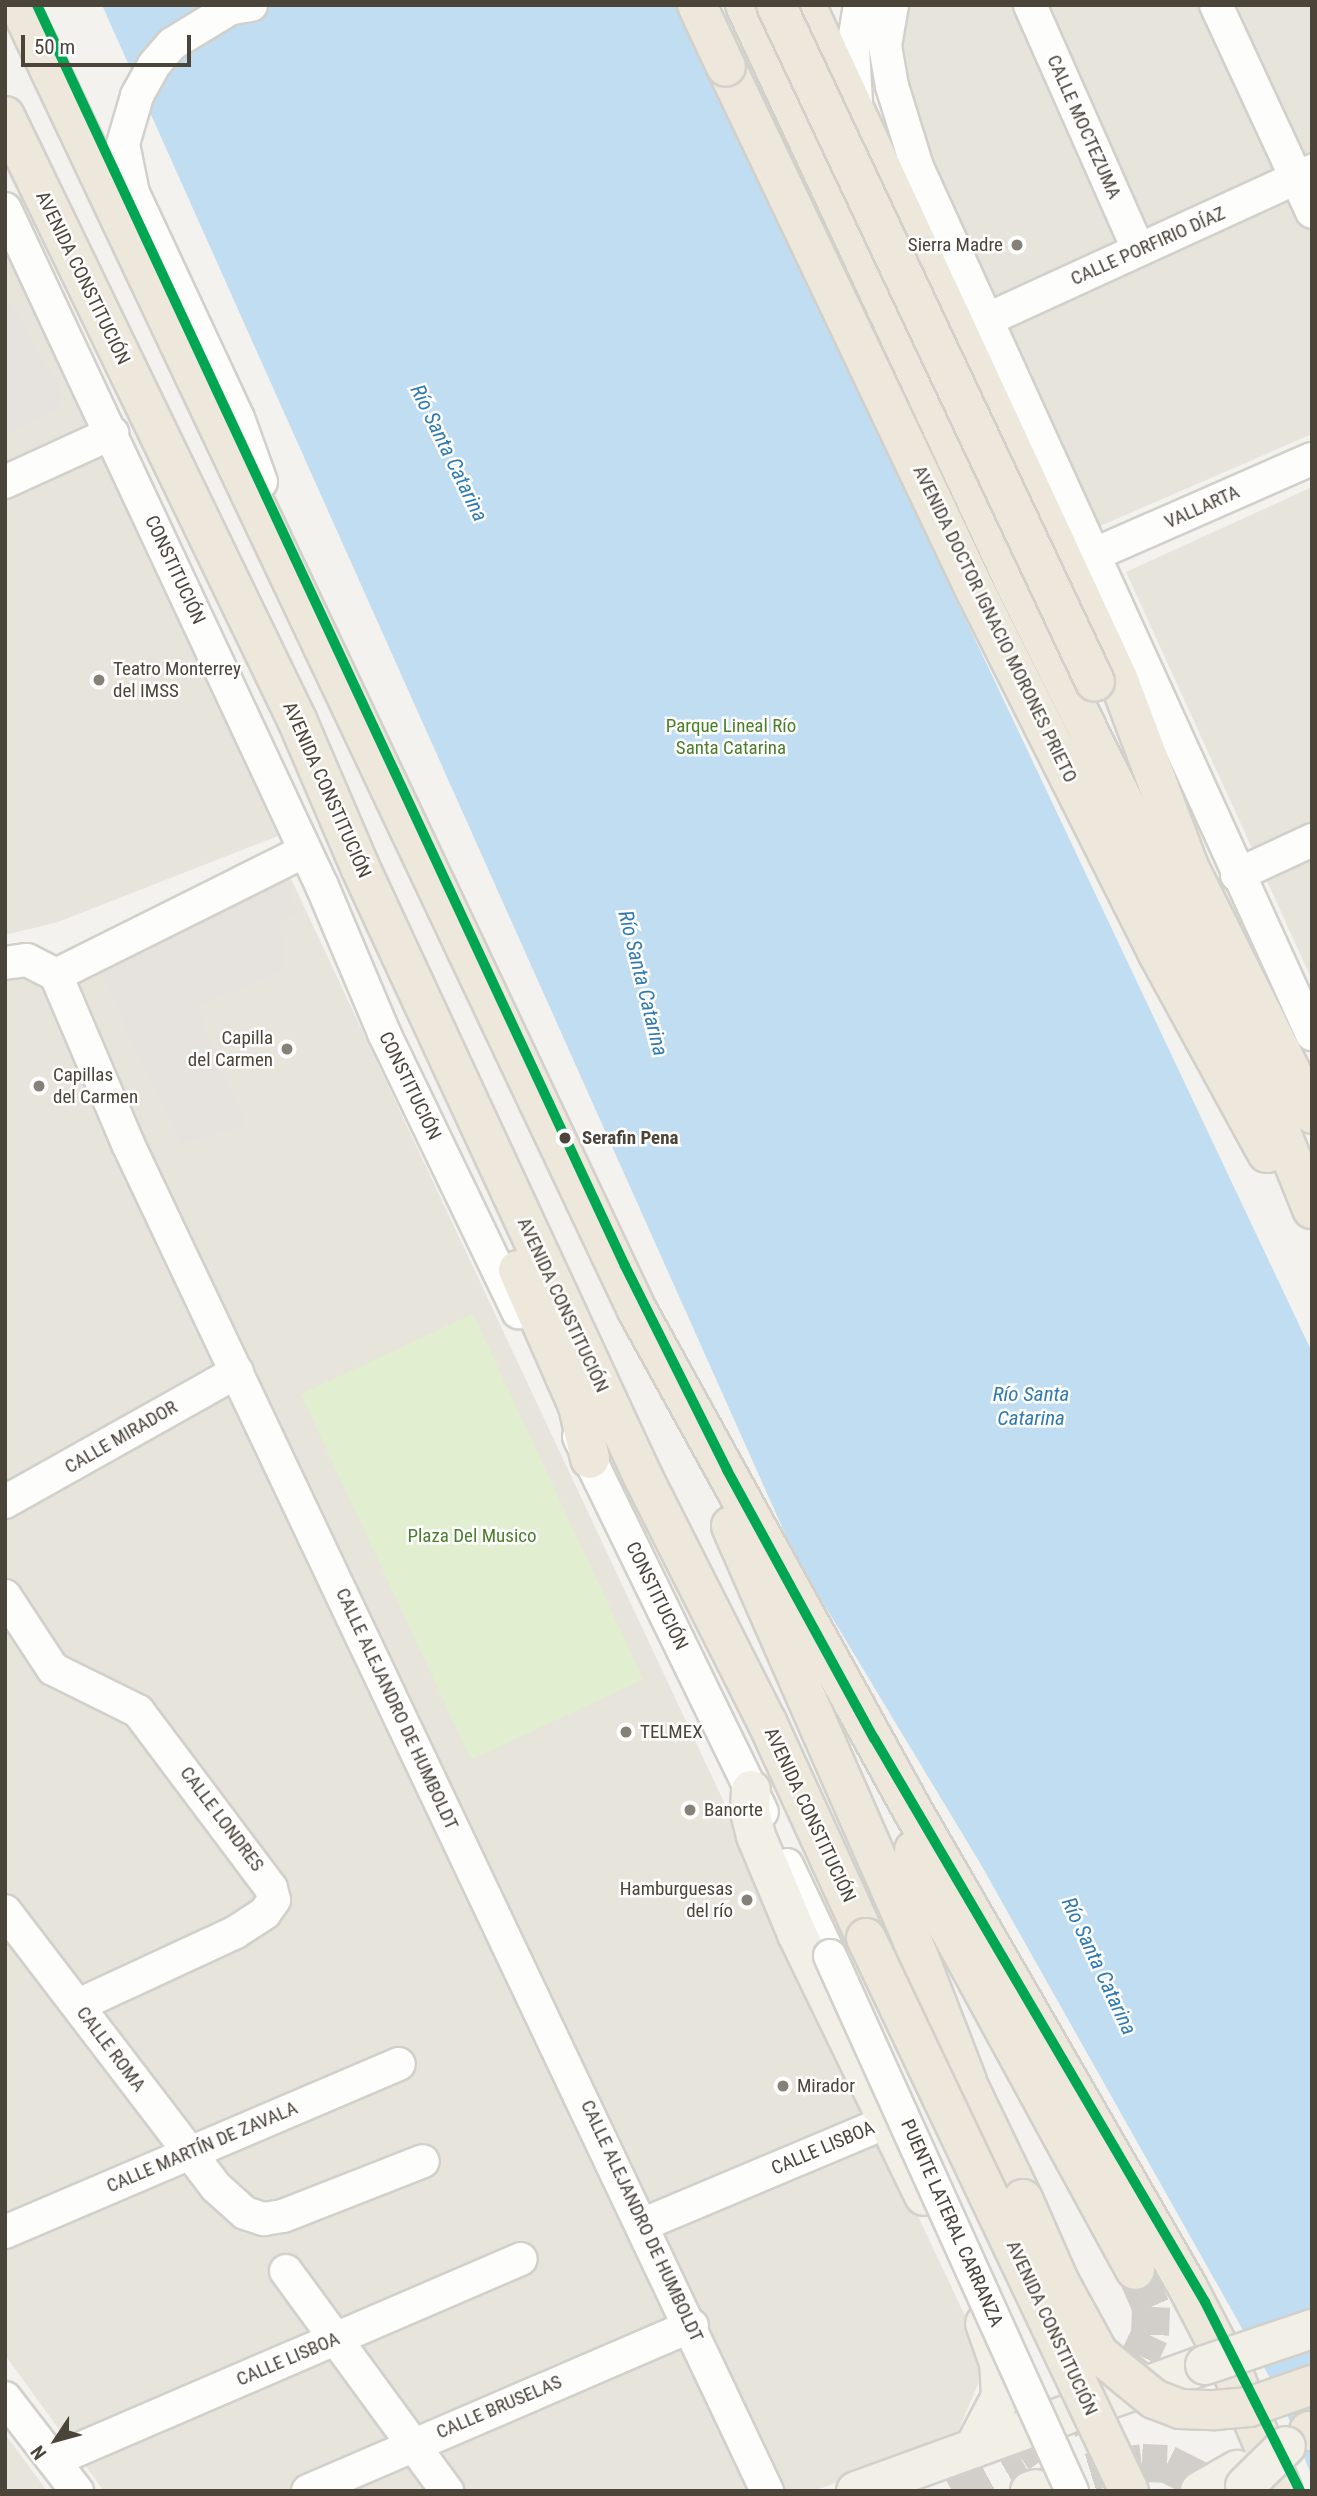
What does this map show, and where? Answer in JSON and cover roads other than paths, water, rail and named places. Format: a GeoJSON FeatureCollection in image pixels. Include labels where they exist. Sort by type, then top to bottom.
{"type":"FeatureCollection","features":[{"type":"Feature","properties":{"kind":"highway"},"geometry":{"type":"LineString","coordinates":[[19,5],[637,1310],[911,1934],[967,2081]]}},
{"type":"Feature","properties":{"kind":"highway","name":"AVENIDA DOCTOR IGNACIO MORONES PRIETO"},"geometry":{"type":"LineString","coordinates":[[694,5],[976,592],[1158,954],[1312,1234]]}},
{"type":"Feature","properties":{"kind":"highway"},"geometry":{"type":"LineString","coordinates":[[745,5],[1012,577],[1251,1058],[1312,1209]]}},
{"type":"Feature","properties":{"kind":"highway"},"geometry":{"type":"LineString","coordinates":[[776,5],[1095,682],[1312,1114]]}},
{"type":"Feature","properties":{"kind":"highway"},"geometry":{"type":"LineString","coordinates":[[806,5],[857,108],[1118,678],[1190,870]]}},
{"type":"Feature","properties":{"kind":"highway","name":"AVENIDA CONSTITUCIÓN"},"geometry":{"type":"LineString","coordinates":[[5,116],[297,720],[360,867],[643,1477],[766,1722],[1129,2491]]}},
{"type":"Feature","properties":{"kind":"highway"},"geometry":{"type":"LineString","coordinates":[[5,128],[26,159]]}},
{"type":"Feature","properties":{"kind":"highway"},"geometry":{"type":"LineString","coordinates":[[297,720],[343,872],[407,1026],[578,1406],[590,1459]]}},
{"type":"Feature","properties":{"kind":"highway"},"geometry":{"type":"LineString","coordinates":[[637,1310],[914,1813],[1188,2286],[1236,2380],[1283,2491]]}},
{"type":"Feature","properties":{"kind":"highway"},"geometry":{"type":"LineString","coordinates":[[766,1722],[803,1766],[838,1823],[967,2081],[1059,2281],[1099,2354],[1154,2399],[1180,2409],[1249,2407],[1312,2385]]}},
{"type":"Feature","properties":{"kind":"highway"},"geometry":{"type":"LineString","coordinates":[[914,1813],[916,1861],[934,1901],[1135,2270]]}},
{"type":"Feature","properties":{"kind":"main road"},"geometry":{"type":"LineString","coordinates":[[751,1790],[750,1812],[756,1836],[887,2122],[974,2296],[999,2363],[1001,2397],[974,2448]]}},
{"type":"Feature","properties":{"kind":"main road"},"geometry":{"type":"LineString","coordinates":[[856,2491],[1312,2329]]}},
{"type":"Feature","properties":{"kind":"main road"},"geometry":{"type":"LineString","coordinates":[[1200,2491],[1241,2482],[1305,2434]]}},
{"type":"Feature","properties":{"kind":"street"},"geometry":{"type":"LineString","coordinates":[[251,5],[231,8],[172,44],[154,65],[137,96],[123,144],[137,204],[238,418],[259,473],[275,546]]}},
{"type":"Feature","properties":{"kind":"street"},"geometry":{"type":"LineString","coordinates":[[694,5],[743,34],[781,82]]}},
{"type":"Feature","properties":{"kind":"street"},"geometry":{"type":"LineString","coordinates":[[781,82],[775,32],[782,5]]}},
{"type":"Feature","properties":{"kind":"street"},"geometry":{"type":"LineString","coordinates":[[857,108],[853,47],[860,5]]}},
{"type":"Feature","properties":{"kind":"street"},"geometry":{"type":"LineString","coordinates":[[892,5],[885,46],[892,86],[917,167],[984,321],[1312,1034]]}},
{"type":"Feature","properties":{"kind":"street","name":"CALLE MOCTEZUMA"},"geometry":{"type":"LineString","coordinates":[[1030,5],[1138,249]]}},
{"type":"Feature","properties":{"kind":"street"},"geometry":{"type":"LineString","coordinates":[[1216,5],[1304,175],[1312,212]]}},
{"type":"Feature","properties":{"kind":"street","name":"CALLE PORFIRIO DÍAZ"},"geometry":{"type":"LineString","coordinates":[[984,321],[1304,175]]}},
{"type":"Feature","properties":{"kind":"street","name":"CONSTITUCIÓN"},"geometry":{"type":"LineString","coordinates":[[5,209],[305,851],[384,1033],[830,1956]]}},
{"type":"Feature","properties":{"kind":"street"},"geometry":{"type":"LineString","coordinates":[[5,482],[111,433]]}},
{"type":"Feature","properties":{"kind":"street","name":"VALLARTA"},"geometry":{"type":"LineString","coordinates":[[1093,555],[1312,459]]}},
{"type":"Feature","properties":{"kind":"street"},"geometry":{"type":"LineString","coordinates":[[1237,875],[1312,841]]}},
{"type":"Feature","properties":{"kind":"street"},"geometry":{"type":"LineString","coordinates":[[5,963],[27,960],[56,975],[305,851]]}},
{"type":"Feature","properties":{"kind":"street","name":"CALLE ALEJANDRO DE HUMBOLDT"},"geometry":{"type":"LineString","coordinates":[[56,975],[128,1144],[644,2224],[767,2491]]}},
{"type":"Feature","properties":{"kind":"street","name":"CALLE MIRADOR"},"geometry":{"type":"LineString","coordinates":[[5,1502],[237,1372]]}},
{"type":"Feature","properties":{"kind":"street","name":"CALLE LONDRES"},"geometry":{"type":"LineString","coordinates":[[5,1596],[53,1669],[138,1711],[271,1888],[274,1900],[265,1913],[236,1932],[79,2005]]}},
{"type":"Feature","properties":{"kind":"street","name":"CALLE ROMA"},"geometry":{"type":"LineString","coordinates":[[5,1911],[216,2187],[245,2213],[264,2219],[284,2217],[423,2161]]}},
{"type":"Feature","properties":{"kind":"street","name":"PUENTE LATERAL CARRANZA"},"geometry":{"type":"LineString","coordinates":[[830,1956],[1046,2490]]}},
{"type":"Feature","properties":{"kind":"street","name":"CALLE MARTÍN DE ZAVALA"},"geometry":{"type":"LineString","coordinates":[[5,2232],[188,2151],[399,2064]]}},
{"type":"Feature","properties":{"kind":"street","name":"CALLE LISBOA"},"geometry":{"type":"LineString","coordinates":[[644,2224],[887,2122]]}},
{"type":"Feature","properties":{"kind":"street","name":"CALLE LISBOA"},"geometry":{"type":"LineString","coordinates":[[54,2460],[521,2259]]}},
{"type":"Feature","properties":{"kind":"street"},"geometry":{"type":"LineString","coordinates":[[286,2271],[447,2491]]}},
{"type":"Feature","properties":{"kind":"street","name":"CALLE BRUSELAS"},"geometry":{"type":"LineString","coordinates":[[308,2491],[692,2326]]}},
{"type":"Feature","properties":{"kind":"street"},"geometry":{"type":"LineString","coordinates":[[5,2398],[77,2491]]}},
{"type":"Feature","properties":{"kind":"water","name":"Río Santa Catarina"},"geometry":{"type":"Polygon","coordinates":[[[102,5],[675,5],[1312,1352],[1312,2477],[1279,2394],[980,1863],[795,1556],[102,5]]]}},
{"type":"Feature","properties":{"kind":"tunnel"},"geometry":{"type":"LineString","coordinates":[[952,2491],[1018,2454],[1117,2385],[1140,2356],[1150,2335],[1151,2307],[1135,2270]]}},
{"type":"Feature","properties":{"kind":"tunnel"},"geometry":{"type":"LineString","coordinates":[[1036,2489],[1104,2468],[1142,2463],[1167,2464],[1221,2491]]}},
{"type":"Feature","properties":{"kind":"place","name":"Sierra Madre"},"geometry":{"type":"Point","coordinates":[1017,245]}},
{"type":"Feature","properties":{"kind":"place","name":"Teatro Monterrey del IMSS"},"geometry":{"type":"Point","coordinates":[99,680]}},
{"type":"Feature","properties":{"kind":"place","name":"Capilla del Carmen"},"geometry":{"type":"Point","coordinates":[287,1049]}},
{"type":"Feature","properties":{"kind":"place","name":"Capillas del Carmen"},"geometry":{"type":"Point","coordinates":[39,1086]}},
{"type":"Feature","properties":{"kind":"place","name":"Serafin Pena"},"geometry":{"type":"Point","coordinates":[565,1138]}},
{"type":"Feature","properties":{"kind":"place","name":"TELMEX"},"geometry":{"type":"Point","coordinates":[626,1732]}},
{"type":"Feature","properties":{"kind":"place","name":"Banorte"},"geometry":{"type":"Point","coordinates":[690,1810]}},
{"type":"Feature","properties":{"kind":"place","name":"Hamburguesas del río"},"geometry":{"type":"Point","coordinates":[747,1900]}},
{"type":"Feature","properties":{"kind":"place","name":"Mirador"},"geometry":{"type":"Point","coordinates":[783,2086]}},
{"type":"Feature","properties":{"kind":"park label","name":"Parque Lineal Río Santa Catarina"},"geometry":{"type":"Point","coordinates":[731,737]}},
{"type":"Feature","properties":{"kind":"park label","name":"Plaza Del Musico"},"geometry":{"type":"Point","coordinates":[472,1536]}}]}
